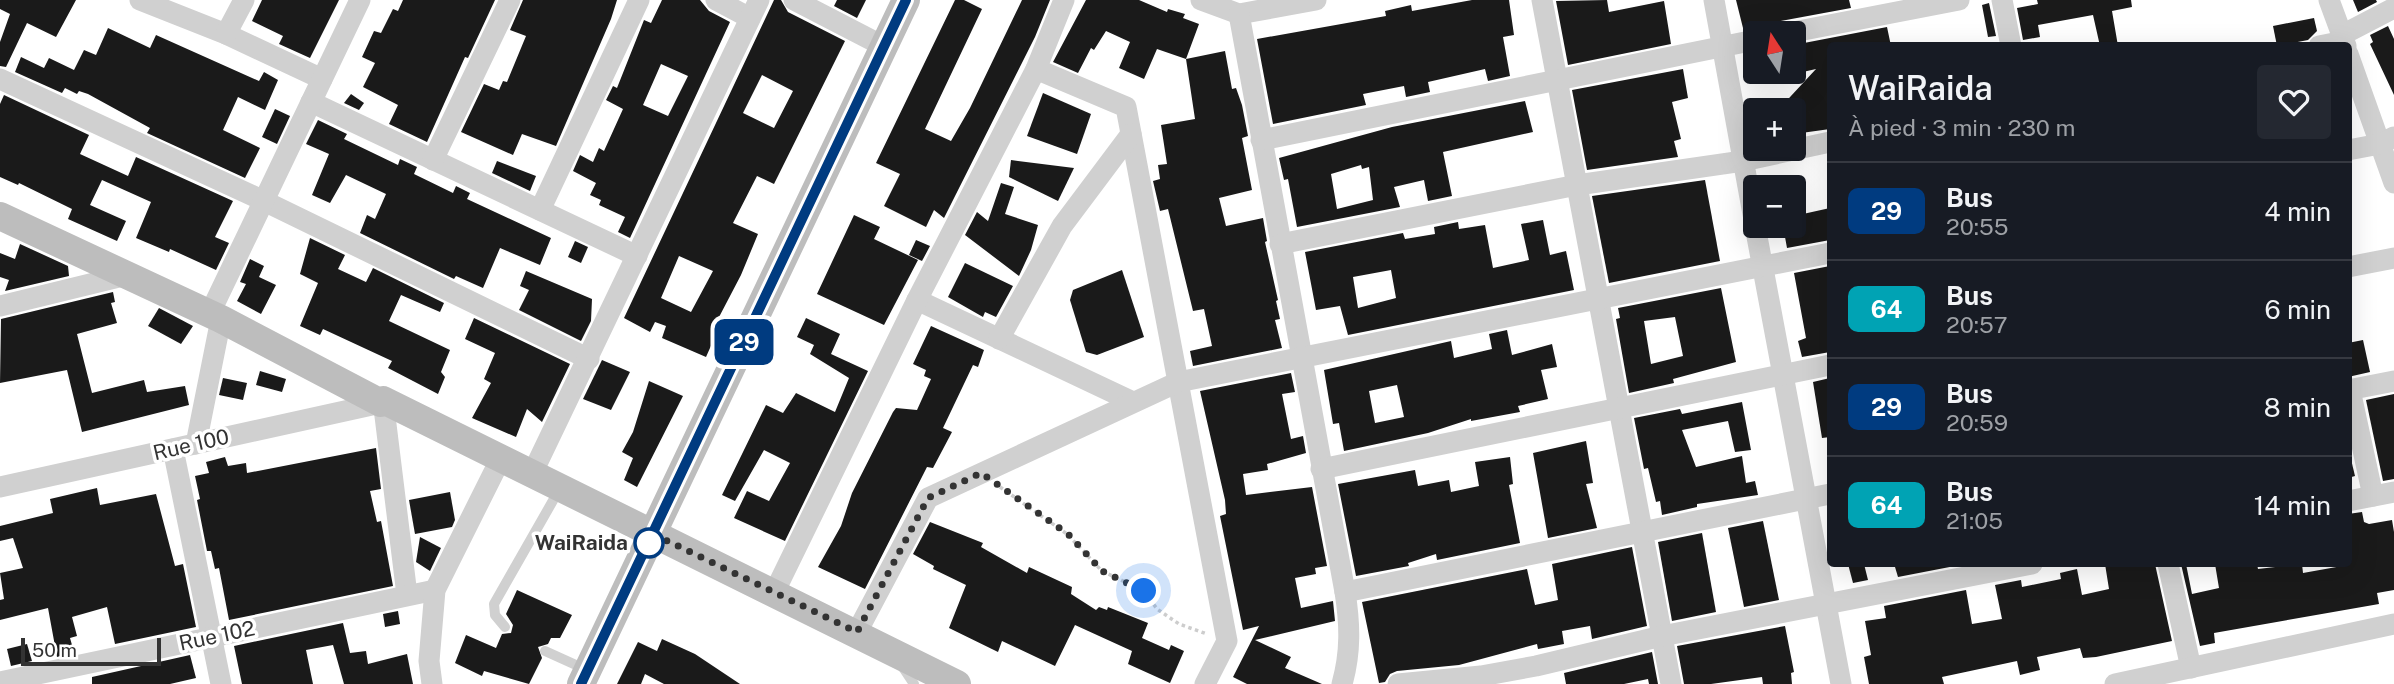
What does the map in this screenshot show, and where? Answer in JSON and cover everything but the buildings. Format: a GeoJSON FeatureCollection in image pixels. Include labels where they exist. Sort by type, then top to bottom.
{"type":"FeatureCollection","features":[{"type":"Feature","properties":{"kind":"street"},"geometry":{"type":"LineString","coordinates":[[140,0],[226,34],[322,79]]}},
{"type":"Feature","properties":{"kind":"street"},"geometry":{"type":"LineString","coordinates":[[175,0],[185,20]]}},
{"type":"Feature","properties":{"kind":"street"},"geometry":{"type":"LineString","coordinates":[[226,34],[244,0]]}},
{"type":"Feature","properties":{"kind":"street"},"geometry":{"type":"LineString","coordinates":[[196,444],[216,316],[264,201],[360,0]]}},
{"type":"Feature","properties":{"kind":"street"},"geometry":{"type":"LineString","coordinates":[[433,160],[510,0]]}},
{"type":"Feature","properties":{"kind":"street"},"geometry":{"type":"LineString","coordinates":[[540,210],[639,0]]}},
{"type":"Feature","properties":{"kind":"street"},"geometry":{"type":"LineString","coordinates":[[532,474],[754,9],[716,0]]}},
{"type":"Feature","properties":{"kind":"street"},"geometry":{"type":"LineString","coordinates":[[794,0],[883,46]]}},
{"type":"Feature","properties":{"kind":"street"},"geometry":{"type":"LineString","coordinates":[[584,677],[906,0]]}},
{"type":"Feature","properties":{"kind":"street"},"geometry":{"type":"LineString","coordinates":[[774,593],[918,300],[1036,69],[1064,0]]}},
{"type":"Feature","properties":{"kind":"street"},"geometry":{"type":"LineString","coordinates":[[1201,0],[1239,15],[1316,0]]}},
{"type":"Feature","properties":{"kind":"street"},"geometry":{"type":"LineString","coordinates":[[1542,0],[1671,684]]}},
{"type":"Feature","properties":{"kind":"street"},"geometry":{"type":"LineString","coordinates":[[1714,0],[1745,175]]}},
{"type":"Feature","properties":{"kind":"street"},"geometry":{"type":"LineString","coordinates":[[1806,30],[1959,0]]}},
{"type":"Feature","properties":{"kind":"street"},"geometry":{"type":"LineString","coordinates":[[2002,0],[2010,42]]}},
{"type":"Feature","properties":{"kind":"street"},"geometry":{"type":"LineString","coordinates":[[2329,0],[2344,42]]}},
{"type":"Feature","properties":{"kind":"street"},"geometry":{"type":"LineString","coordinates":[[2348,42],[2394,8]]}},
{"type":"Feature","properties":{"kind":"street"},"geometry":{"type":"LineString","coordinates":[[1239,15],[1345,592],[1350,627],[1349,661],[1342,684]]}},
{"type":"Feature","properties":{"kind":"street"},"geometry":{"type":"LineString","coordinates":[[1261,140],[1743,42]]}},
{"type":"Feature","properties":{"kind":"street"},"geometry":{"type":"LineString","coordinates":[[2352,60],[2387,140],[2394,183]]}},
{"type":"Feature","properties":{"kind":"street"},"geometry":{"type":"LineString","coordinates":[[1036,69],[1126,107],[1227,641],[1205,684]]}},
{"type":"Feature","properties":{"kind":"street"},"geometry":{"type":"LineString","coordinates":[[0,79],[264,201],[589,359]]}},
{"type":"Feature","properties":{"kind":"street"},"geometry":{"type":"LineString","coordinates":[[311,102],[637,256]]}},
{"type":"Feature","properties":{"kind":"street"},"geometry":{"type":"LineString","coordinates":[[999,339],[1062,226],[1131,134]]}},
{"type":"Feature","properties":{"kind":"street"},"geometry":{"type":"LineString","coordinates":[[2352,149],[2387,140]]}},
{"type":"Feature","properties":{"kind":"street"},"geometry":{"type":"LineString","coordinates":[[1280,244],[1577,185],[1742,160],[1827,143]]}},
{"type":"Feature","properties":{"kind":"street"},"geometry":{"type":"LineString","coordinates":[[0,216],[216,316],[382,401],[857,632],[957,684]]}},
{"type":"Feature","properties":{"kind":"street"},"geometry":{"type":"LineString","coordinates":[[1757,238],[1841,684]]}},
{"type":"Feature","properties":{"kind":"street"},"geometry":{"type":"LineString","coordinates":[[857,632],[928,498],[1178,382],[1827,254]]}},
{"type":"Feature","properties":{"kind":"street"},"geometry":{"type":"LineString","coordinates":[[2352,266],[2394,258]]}},
{"type":"Feature","properties":{"kind":"street"},"geometry":{"type":"LineString","coordinates":[[0,306],[127,275]]}},
{"type":"Feature","properties":{"kind":"street"},"geometry":{"type":"LineString","coordinates":[[918,300],[1133,402]]}},
{"type":"Feature","properties":{"kind":"street"},"geometry":{"type":"LineString","coordinates":[[1321,469],[1827,366]]}},
{"type":"Feature","properties":{"kind":"street"},"geometry":{"type":"LineString","coordinates":[[2352,389],[2394,381]]}},
{"type":"Feature","properties":{"kind":"street"},"geometry":{"type":"LineString","coordinates":[[2352,399],[2384,494],[2352,500]]}},
{"type":"Feature","properties":{"kind":"street"},"geometry":{"type":"LineString","coordinates":[[382,401],[407,596]]}},
{"type":"Feature","properties":{"kind":"street","name":"Rue 100"},"geometry":{"type":"LineString","coordinates":[[0,487],[382,401]]}},
{"type":"Feature","properties":{"kind":"street"},"geometry":{"type":"LineString","coordinates":[[173,449],[221,684]]}},
{"type":"Feature","properties":{"kind":"street"},"geometry":{"type":"LineString","coordinates":[[432,684],[429,661],[435,590],[501,458]]}},
{"type":"Feature","properties":{"kind":"street"},"geometry":{"type":"LineString","coordinates":[[1345,592],[1827,495]]}},
{"type":"Feature","properties":{"kind":"street"},"geometry":{"type":"LineString","coordinates":[[1398,684],[1481,676],[1536,666],[1662,636],[2017,567]]}},
{"type":"Feature","properties":{"kind":"street"},"geometry":{"type":"LineString","coordinates":[[2168,567],[2184,674]]}},
{"type":"Feature","properties":{"kind":"street","name":"Rue 102"},"geometry":{"type":"LineString","coordinates":[[0,682],[435,590]]}},
{"type":"Feature","properties":{"kind":"street"},"geometry":{"type":"LineString","coordinates":[[2115,684],[2184,674],[2394,624]]}},
{"type":"Feature","properties":{"kind":"lane"},"geometry":{"type":"LineString","coordinates":[[505,627],[495,615],[494,604],[560,488]]}},
{"type":"Feature","properties":{"kind":"lane"},"geometry":{"type":"LineString","coordinates":[[545,651],[584,677]]}},
{"type":"Feature","properties":{"kind":"lane"},"geometry":{"type":"LineString","coordinates":[[892,651],[914,684]]}},
{"type":"Feature","properties":{"kind":"path"},"geometry":{"type":"LineString","coordinates":[[981,473],[1068,534],[1102,571],[1144,591],[1157,609],[1179,624],[1227,641]]}},
{"type":"Feature","properties":{"kind":"bus line","name":"29"},"geometry":{"type":"LineString","coordinates":[[581,684],[906,0]]}},
{"type":"Feature","properties":{"kind":"place","name":"WaiRaida"},"geometry":{"type":"Point","coordinates":[649,543]}},
{"type":"Feature","properties":{"kind":"route"},"geometry":{"type":"LineString","coordinates":[[649,543],[653,534],[857,632],[928,498],[981,473],[1032,512],[1068,534],[1102,571],[1144,591]]}}]}
